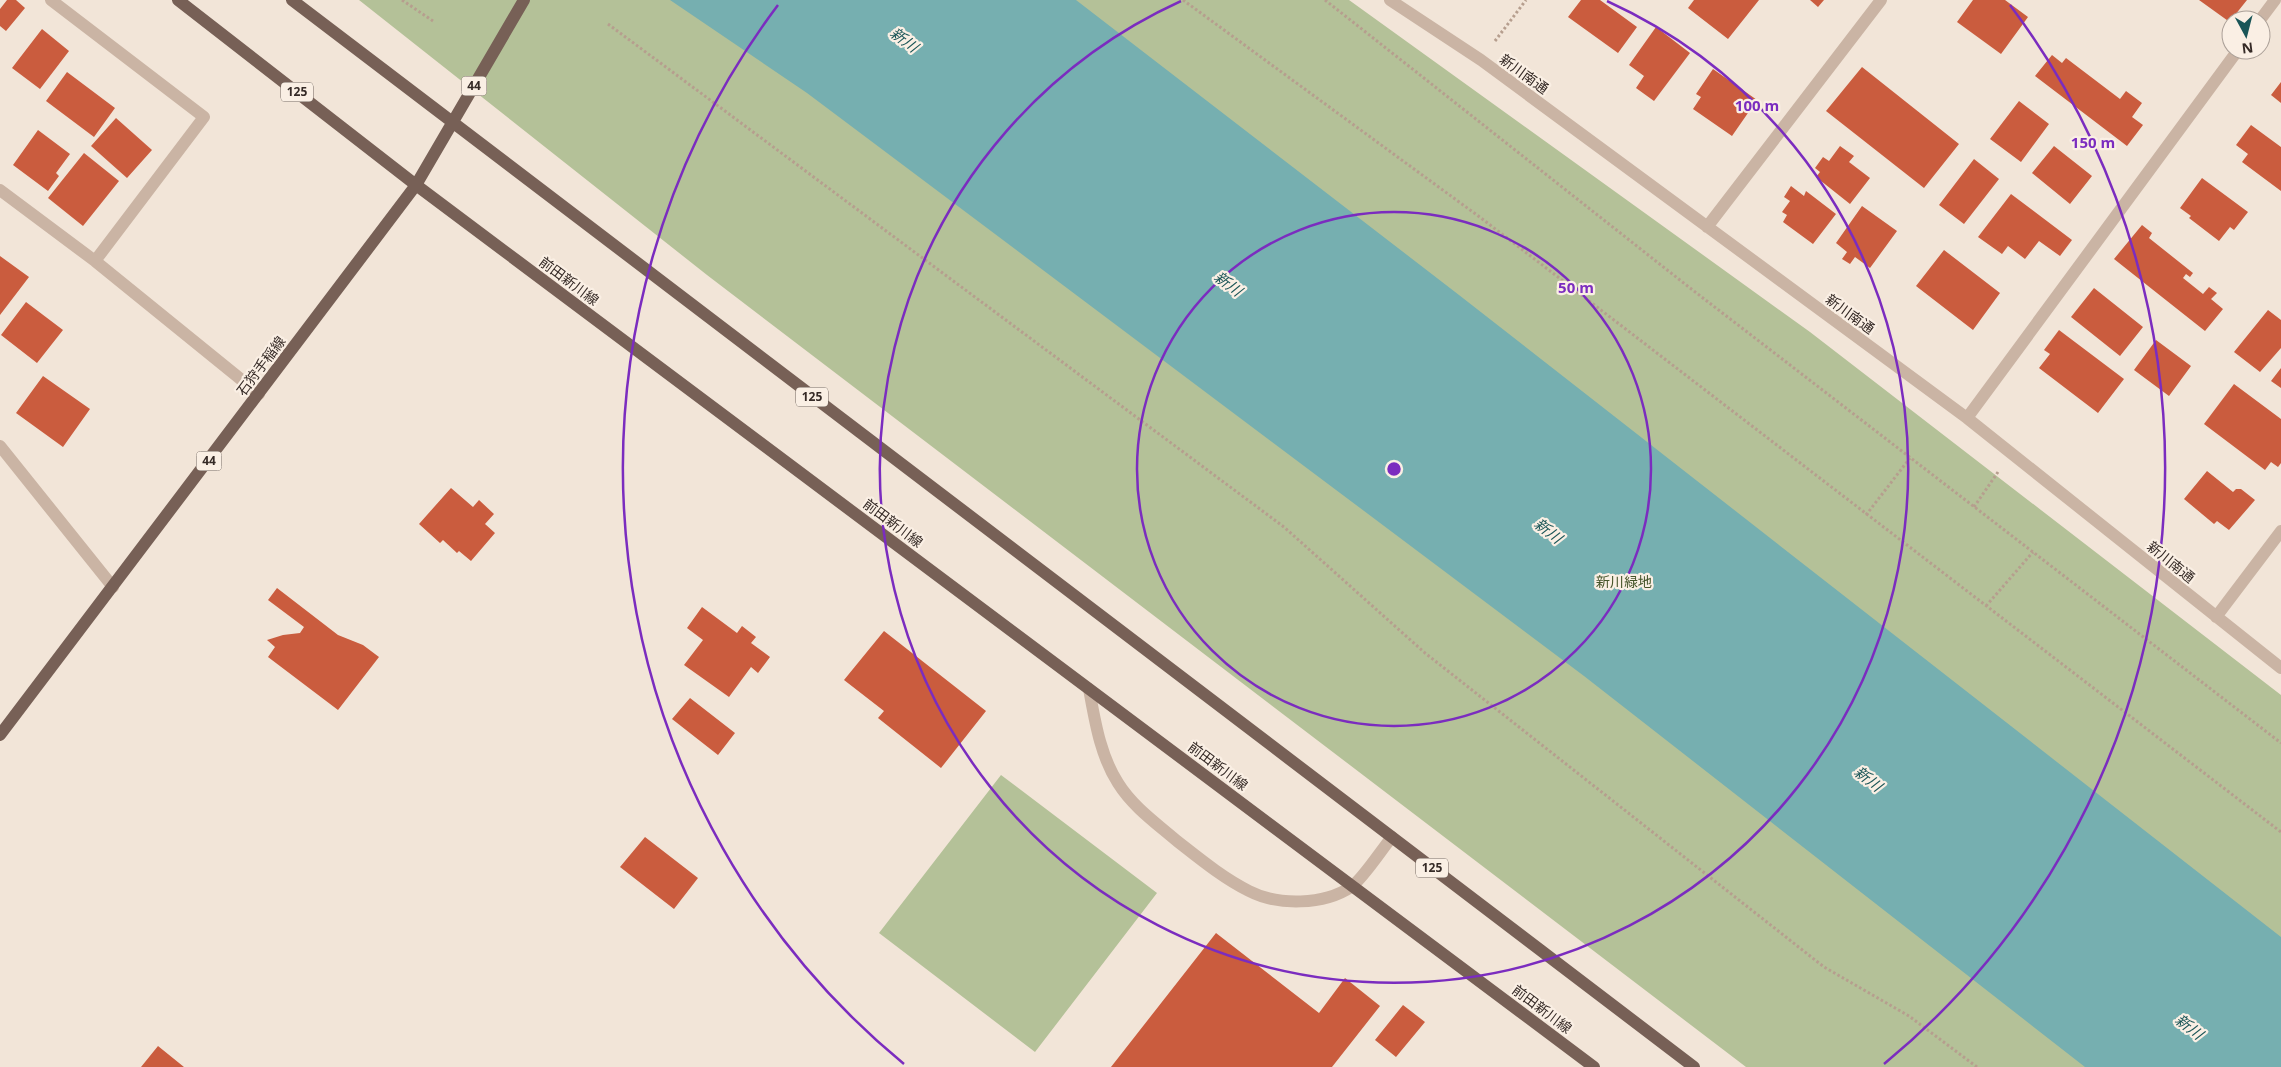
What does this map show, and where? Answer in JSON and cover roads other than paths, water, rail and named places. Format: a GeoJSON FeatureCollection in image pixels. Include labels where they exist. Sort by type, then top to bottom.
{"type":"FeatureCollection","features":[{"type":"Feature","properties":{"kind":"main road","name":"前田新川線"},"geometry":{"type":"LineString","coordinates":[[178,0],[416,185],[1594,1067]]}},
{"type":"Feature","properties":{"kind":"main road","name":"125"},"geometry":{"type":"LineString","coordinates":[[292,0],[1694,1067]]}},
{"type":"Feature","properties":{"kind":"main road","name":"石狩手稲線"},"geometry":{"type":"LineString","coordinates":[[0,736],[416,185],[524,0]]}},
{"type":"Feature","properties":{"kind":"street"},"geometry":{"type":"LineString","coordinates":[[51,0],[204,117],[95,261]]}},
{"type":"Feature","properties":{"kind":"street","name":"新川南通"},"geometry":{"type":"LineString","coordinates":[[1390,0],[1481,60],[1967,418],[2281,668]]}},
{"type":"Feature","properties":{"kind":"street"},"geometry":{"type":"LineString","coordinates":[[1707,227],[1881,0]]}},
{"type":"Feature","properties":{"kind":"street"},"geometry":{"type":"LineString","coordinates":[[1967,418],[2231,60]]}},
{"type":"Feature","properties":{"kind":"street"},"geometry":{"type":"LineString","coordinates":[[0,190],[95,261],[260,394]]}},
{"type":"Feature","properties":{"kind":"street"},"geometry":{"type":"LineString","coordinates":[[0,446],[114,587]]}},
{"type":"Feature","properties":{"kind":"street"},"geometry":{"type":"LineString","coordinates":[[2216,617],[2281,531]]}},
{"type":"Feature","properties":{"kind":"street"},"geometry":{"type":"LineString","coordinates":[[1089,689],[1102,751],[1117,783],[1140,811],[1204,862],[1250,892],[1285,901],[1308,902],[1337,894],[1353,887],[1392,837]]}},
{"type":"Feature","properties":{"kind":"water","name":"新川"},"geometry":{"type":"Polygon","coordinates":[[[670,0],[1076,0],[1459,295],[2281,937],[2281,1067],[2085,1067],[1584,676],[807,93],[670,0]]]}},
{"type":"Feature","properties":{"kind":"park label","name":"新川緑地"},"geometry":{"type":"Point","coordinates":[1624,582]}}]}
